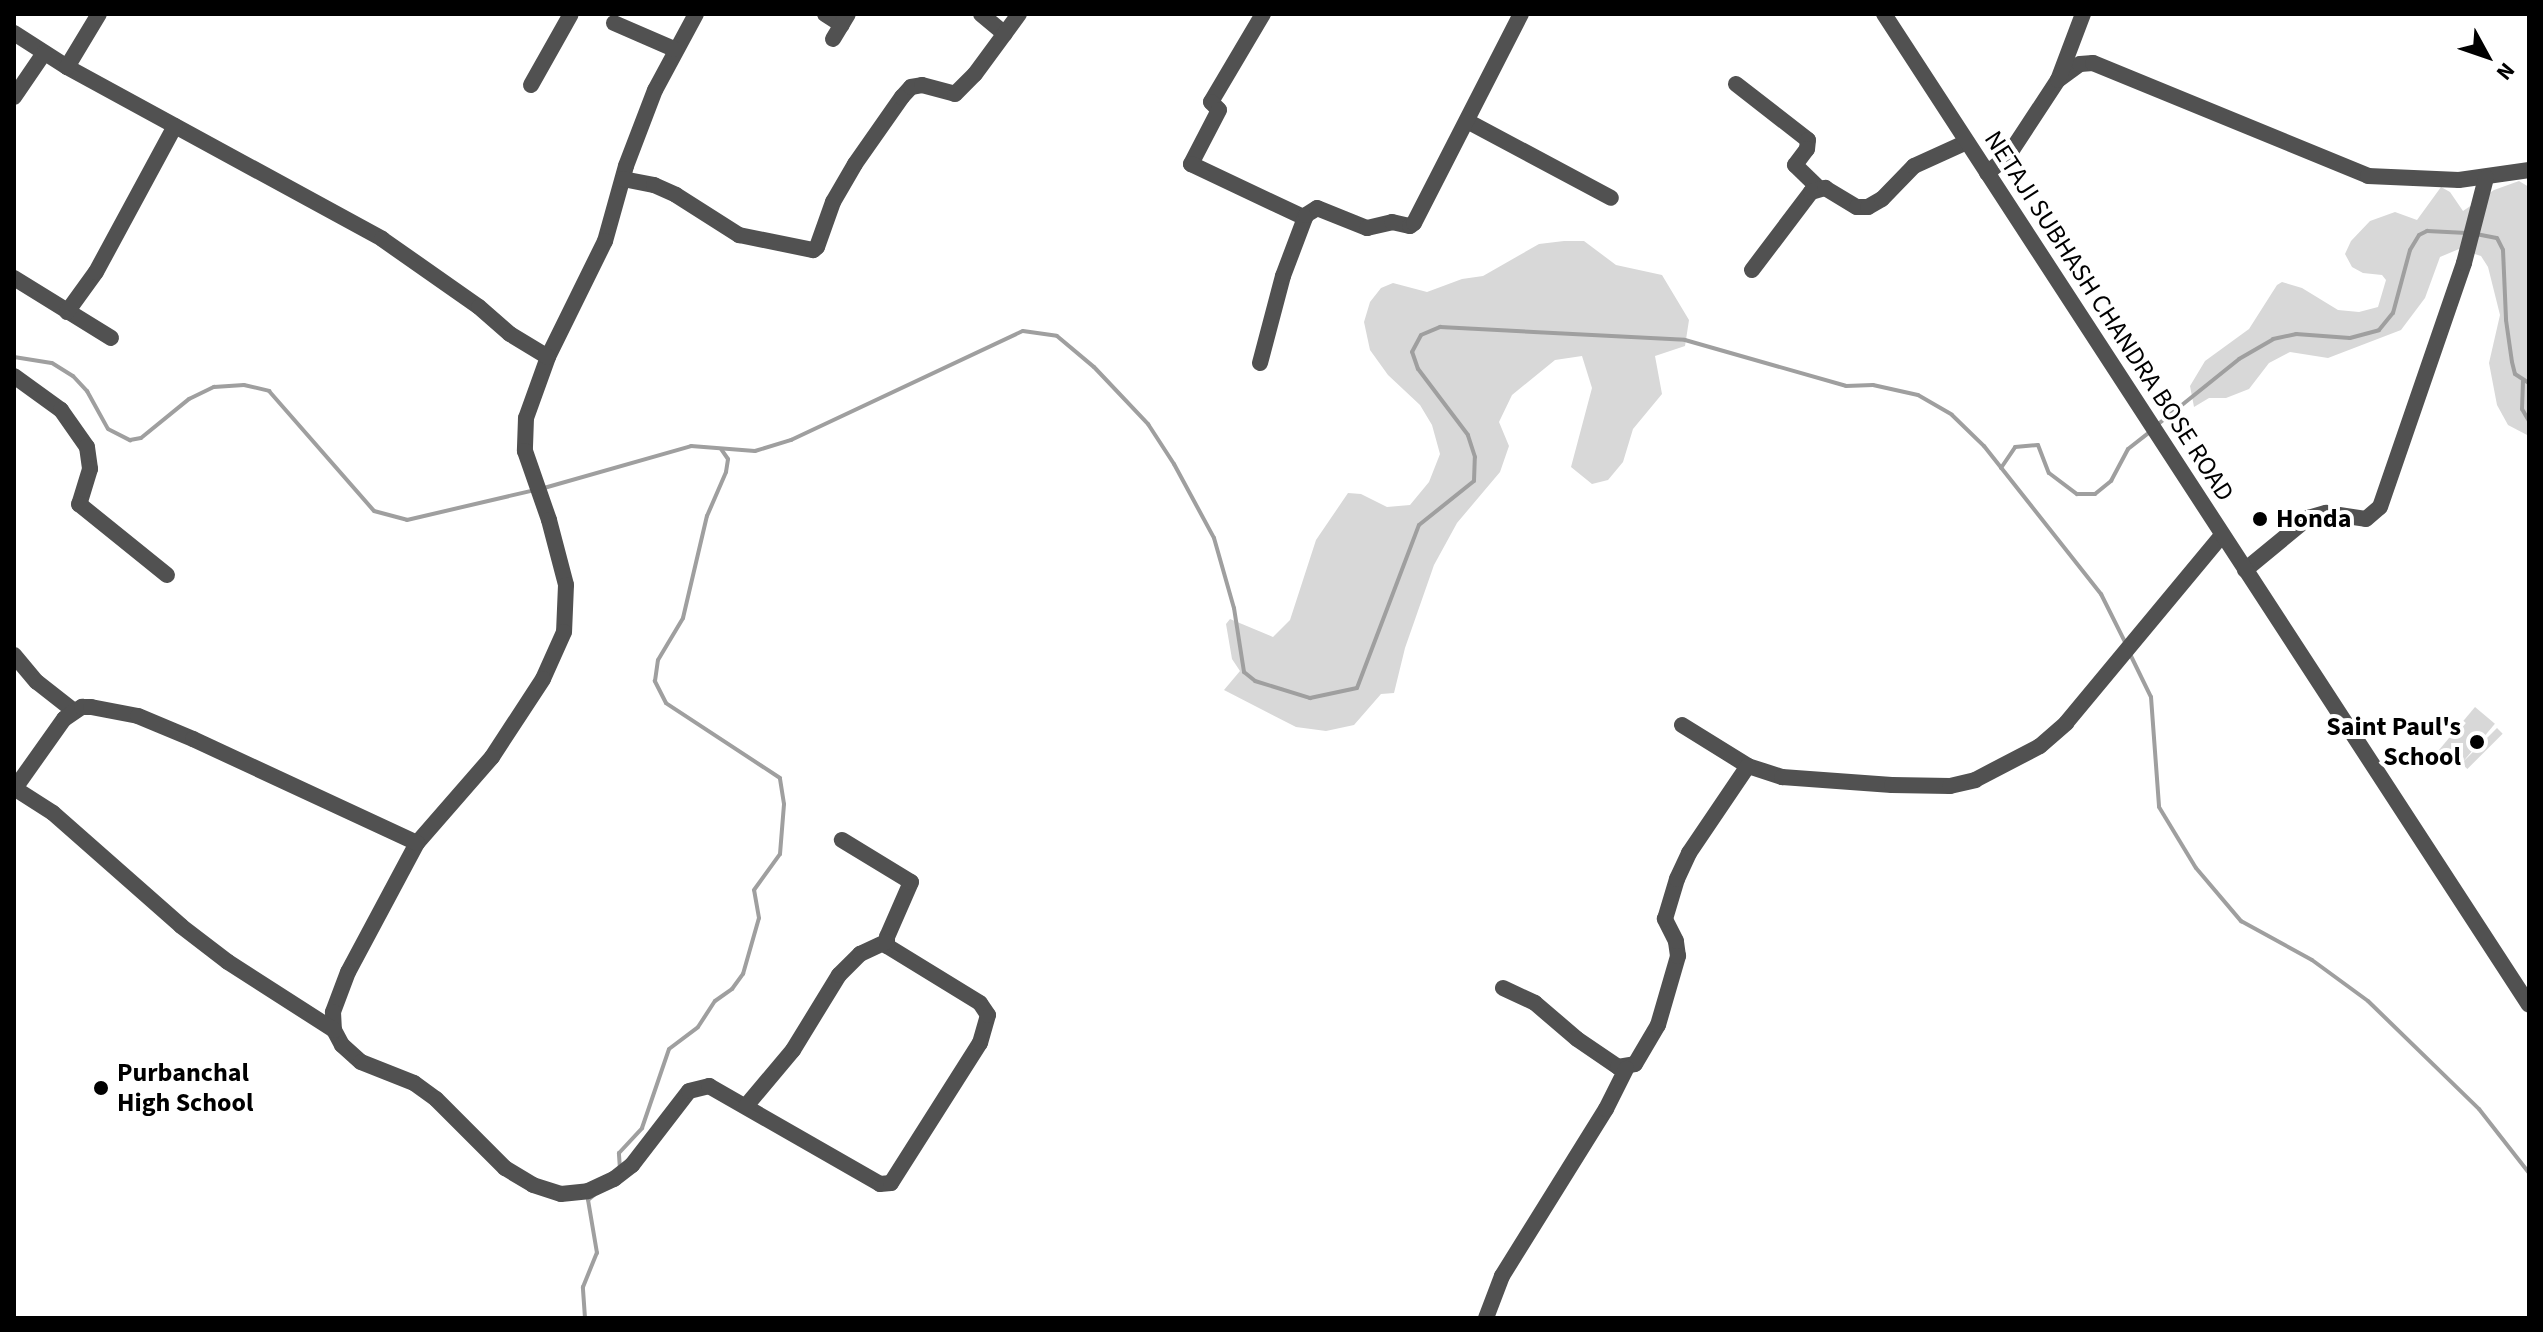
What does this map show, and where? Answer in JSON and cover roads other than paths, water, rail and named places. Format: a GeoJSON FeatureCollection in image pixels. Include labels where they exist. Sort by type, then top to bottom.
{"type":"FeatureCollection","features":[{"type":"Feature","properties":{"kind":"street"},"geometry":{"type":"LineString","coordinates":[[67,67],[99,14]]}},
{"type":"Feature","properties":{"kind":"street"},"geometry":{"type":"LineString","coordinates":[[531,85],[571,14]]}},
{"type":"Feature","properties":{"kind":"street"},"geometry":{"type":"LineString","coordinates":[[696,14],[674,49],[638,131],[605,241],[548,357],[526,418],[525,451],[543,501],[566,585],[564,632],[543,679],[492,757],[417,843],[348,972],[333,1012],[334,1030],[342,1045],[361,1062],[414,1083],[428,1093],[505,1168],[533,1185],[570,1195],[614,1179],[632,1165],[689,1091],[709,1086],[880,1184],[891,1183],[980,1043],[988,1015],[980,1003],[894,952],[886,942]]}},
{"type":"Feature","properties":{"kind":"street"},"geometry":{"type":"LineString","coordinates":[[825,14],[841,26]]}},
{"type":"Feature","properties":{"kind":"street"},"geometry":{"type":"LineString","coordinates":[[981,14],[1005,34]]}},
{"type":"Feature","properties":{"kind":"street"},"geometry":{"type":"LineString","coordinates":[[623,179],[654,185],[676,195],[739,235],[813,250],[817,247],[833,202],[855,164],[902,97],[911,87],[922,85],[955,94],[1019,14]]}},
{"type":"Feature","properties":{"kind":"street"},"geometry":{"type":"LineString","coordinates":[[1263,14],[1211,102],[1219,110],[1191,164],[1305,218]]}},
{"type":"Feature","properties":{"kind":"street"},"geometry":{"type":"LineString","coordinates":[[1260,363],[1283,276],[1305,218],[1317,208],[1367,228],[1392,222],[1410,226],[1521,14]]}},
{"type":"Feature","properties":{"kind":"street","name":"NETAJI SUBHASH CHANDRA BOSE ROAD"},"geometry":{"type":"LineString","coordinates":[[1884,14],[2529,1005]]}},
{"type":"Feature","properties":{"kind":"street"},"geometry":{"type":"LineString","coordinates":[[1987,173],[2008,156],[2058,80],[2083,14]]}},
{"type":"Feature","properties":{"kind":"street"},"geometry":{"type":"LineString","coordinates":[[614,23],[674,49]]}},
{"type":"Feature","properties":{"kind":"street"},"geometry":{"type":"LineString","coordinates":[[14,33],[67,67],[393,246],[510,334],[548,357]]}},
{"type":"Feature","properties":{"kind":"street"},"geometry":{"type":"LineString","coordinates":[[2068,52],[2368,176],[2459,180],[2529,170]]}},
{"type":"Feature","properties":{"kind":"street"},"geometry":{"type":"LineString","coordinates":[[14,97],[44,53]]}},
{"type":"Feature","properties":{"kind":"street"},"geometry":{"type":"LineString","coordinates":[[2058,80],[2080,64],[2093,63]]}},
{"type":"Feature","properties":{"kind":"street"},"geometry":{"type":"LineString","coordinates":[[1736,84],[1808,140],[1807,149],[1795,165],[1819,188],[1835,192],[1857,207],[1868,207],[1882,199],[1914,166],[1967,142]]}},
{"type":"Feature","properties":{"kind":"street"},"geometry":{"type":"LineString","coordinates":[[1467,121],[1611,198]]}},
{"type":"Feature","properties":{"kind":"street"},"geometry":{"type":"LineString","coordinates":[[67,312],[96,272],[175,126]]}},
{"type":"Feature","properties":{"kind":"street"},"geometry":{"type":"LineString","coordinates":[[2245,570],[2308,518],[2326,513],[2361,519],[2373,516],[2380,507],[2476,226],[2486,178]]}},
{"type":"Feature","properties":{"kind":"street"},"geometry":{"type":"LineString","coordinates":[[1752,270],[1801,202],[1819,188]]}},
{"type":"Feature","properties":{"kind":"street"},"geometry":{"type":"LineString","coordinates":[[14,278],[111,338]]}},
{"type":"Feature","properties":{"kind":"street"},"geometry":{"type":"LineString","coordinates":[[14,376],[61,410],[87,447],[90,469],[79,504],[167,575]]}},
{"type":"Feature","properties":{"kind":"street"},"geometry":{"type":"LineString","coordinates":[[1682,725],[1748,766],[1809,781],[1950,786],[1975,780],[2040,746],[2066,723],[2222,535]]}},
{"type":"Feature","properties":{"kind":"street"},"geometry":{"type":"LineString","coordinates":[[14,655],[37,682],[74,711]]}},
{"type":"Feature","properties":{"kind":"street"},"geometry":{"type":"LineString","coordinates":[[334,1030],[228,962],[181,926],[53,813],[14,788],[74,711],[91,707],[138,716],[417,843]]}},
{"type":"Feature","properties":{"kind":"street"},"geometry":{"type":"LineString","coordinates":[[1486,1318],[1502,1276],[1624,1079],[1626,1069],[1635,1064],[1644,1051],[1666,1005],[1678,947],[1665,914],[1677,879],[1689,853],[1748,766]]}},
{"type":"Feature","properties":{"kind":"street"},"geometry":{"type":"LineString","coordinates":[[746,1106],[793,1050],[839,975],[860,954],[886,942],[911,882],[842,840]]}},
{"type":"Feature","properties":{"kind":"street"},"geometry":{"type":"LineString","coordinates":[[1503,988],[1535,1003],[1577,1039],[1626,1069]]}},
{"type":"Feature","properties":{"kind":"waterway"},"geometry":{"type":"LineString","coordinates":[[2157,425],[2239,359],[2273,339],[2296,334],[2350,338],[2379,330],[2393,313],[2410,250],[2419,235],[2427,231],[2467,233]]}},
{"type":"Feature","properties":{"kind":"waterway"},"geometry":{"type":"LineString","coordinates":[[2476,234],[2497,238],[2503,250],[2506,320],[2512,362],[2515,374],[2529,383]]}},
{"type":"Feature","properties":{"kind":"waterway"},"geometry":{"type":"LineString","coordinates":[[544,488],[691,446],[755,451],[791,440],[1023,331],[1057,336],[1094,367],[1148,424],[1174,464],[1214,538],[1234,608],[1244,672],[1255,681],[1310,698],[1357,688],[1419,525],[1474,481],[1475,457],[1468,435],[1418,369],[1412,352],[1421,335],[1440,327],[1685,340],[1846,386],[1873,385],[1918,395],[1952,415],[1984,446],[2101,594],[2125,642]]}},
{"type":"Feature","properties":{"kind":"waterway"},"geometry":{"type":"LineString","coordinates":[[14,357],[52,363],[73,376],[87,391],[108,429],[130,440],[141,438],[189,399],[214,387],[244,385],[269,391],[374,511],[407,520],[535,490]]}},
{"type":"Feature","properties":{"kind":"waterway"},"geometry":{"type":"LineString","coordinates":[[2523,381],[2522,409],[2529,421]]}},
{"type":"Feature","properties":{"kind":"waterway"},"geometry":{"type":"LineString","coordinates":[[2001,468],[2015,447],[2038,445],[2049,473],[2077,494],[2095,494],[2111,481],[2128,449],[2151,431]]}},
{"type":"Feature","properties":{"kind":"waterway"},"geometry":{"type":"LineString","coordinates":[[620,1169],[619,1153],[642,1128],[669,1049],[698,1027],[715,1001],[732,989],[743,974],[759,918],[754,890],[780,854],[784,804],[780,778],[666,703],[655,681],[658,660],[683,618],[707,516],[726,472],[728,459],[721,449]]}},
{"type":"Feature","properties":{"kind":"waterway"},"geometry":{"type":"LineString","coordinates":[[2130,654],[2151,697],[2159,807],[2196,868],[2241,921],[2312,960],[2368,1001],[2479,1109],[2529,1173]]}},
{"type":"Feature","properties":{"kind":"waterway"},"geometry":{"type":"LineString","coordinates":[[585,1318],[583,1287],[597,1253],[588,1200],[594,1195]]}},
{"type":"Feature","properties":{"kind":"place","name":"Honda"},"geometry":{"type":"Point","coordinates":[2260,519]}},
{"type":"Feature","properties":{"kind":"place","name":"Saint Paul's School"},"geometry":{"type":"Point","coordinates":[2477,742]}},
{"type":"Feature","properties":{"kind":"place","name":"Purbanchal High School"},"geometry":{"type":"Point","coordinates":[101,1088]}}]}
